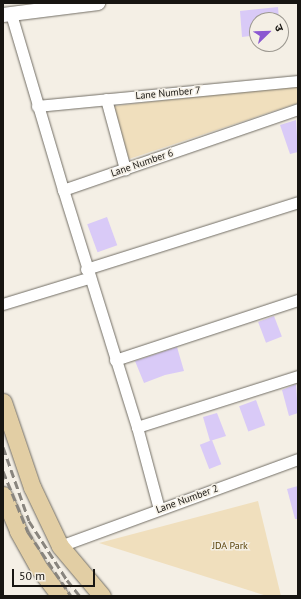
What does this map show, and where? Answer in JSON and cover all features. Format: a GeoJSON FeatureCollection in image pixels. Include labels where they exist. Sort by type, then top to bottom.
{"type":"FeatureCollection","features":[{"type":"Feature","properties":{"kind":"main road"},"geometry":{"type":"LineString","coordinates":[[3,402],[32,487],[60,546],[102,596]]}},
{"type":"Feature","properties":{"kind":"main road"},"geometry":{"type":"LineString","coordinates":[[3,495],[18,531],[38,567],[60,596]]}},
{"type":"Feature","properties":{"kind":"street"},"geometry":{"type":"LineString","coordinates":[[98,3],[12,11],[37,106],[87,274],[137,427],[159,509]]}},
{"type":"Feature","properties":{"kind":"street","name":"Lane Number 7"},"geometry":{"type":"LineString","coordinates":[[37,106],[298,80]]}},
{"type":"Feature","properties":{"kind":"street"},"geometry":{"type":"LineString","coordinates":[[106,99],[125,169]]}},
{"type":"Feature","properties":{"kind":"street","name":"Lane Number 6"},"geometry":{"type":"LineString","coordinates":[[63,190],[298,109]]}},
{"type":"Feature","properties":{"kind":"street"},"geometry":{"type":"LineString","coordinates":[[3,304],[298,202]]}},
{"type":"Feature","properties":{"kind":"street"},"geometry":{"type":"LineString","coordinates":[[115,360],[298,300]]}},
{"type":"Feature","properties":{"kind":"street"},"geometry":{"type":"LineString","coordinates":[[137,427],[298,376]]}},
{"type":"Feature","properties":{"kind":"street","name":"Lane Number 2"},"geometry":{"type":"LineString","coordinates":[[60,546],[298,459]]}},
{"type":"Feature","properties":{"kind":"green space"},"geometry":{"type":"Polygon","coordinates":[[[298,85],[298,103],[129,159],[114,106],[298,85]]]}},
{"type":"Feature","properties":{"kind":"green space","name":"JDA Park"},"geometry":{"type":"Polygon","coordinates":[[[258,501],[281,596],[267,596],[99,543],[258,501]]]}},
{"type":"Feature","properties":{"kind":"building"},"geometry":{"type":"Polygon","coordinates":[[[278,7],[278,12],[249,12],[249,36],[242,37],[240,11],[278,7]]]}},
{"type":"Feature","properties":{"kind":"building"},"geometry":{"type":"Polygon","coordinates":[[[296,120],[298,152],[290,154],[280,125],[296,120]]]}},
{"type":"Feature","properties":{"kind":"building"},"geometry":{"type":"Polygon","coordinates":[[[107,217],[117,245],[98,252],[87,224],[107,217]]]}},
{"type":"Feature","properties":{"kind":"building"},"geometry":{"type":"Polygon","coordinates":[[[274,316],[282,337],[266,343],[258,322],[274,316]]]}},
{"type":"Feature","properties":{"kind":"building"},"geometry":{"type":"Polygon","coordinates":[[[177,347],[184,371],[165,375],[144,383],[135,361],[177,347]]]}},
{"type":"Feature","properties":{"kind":"building"},"geometry":{"type":"Polygon","coordinates":[[[296,384],[298,413],[289,416],[282,390],[296,384]]]}},
{"type":"Feature","properties":{"kind":"building"},"geometry":{"type":"Polygon","coordinates":[[[256,400],[265,425],[248,432],[239,406],[256,400]]]}},
{"type":"Feature","properties":{"kind":"building"},"geometry":{"type":"Polygon","coordinates":[[[217,413],[226,436],[210,441],[203,417],[217,413]]]}},
{"type":"Feature","properties":{"kind":"building"},"geometry":{"type":"Polygon","coordinates":[[[212,440],[221,464],[209,469],[200,445],[212,440]]]}},
{"type":"Feature","properties":{"kind":"building"},"geometry":{"type":"Polygon","coordinates":[[[298,486],[298,519],[295,519],[287,489],[298,486]]]}},
{"type":"Feature","properties":{"kind":"railway"},"geometry":{"type":"LineString","coordinates":[[3,447],[29,521],[67,580],[80,596]]}},
{"type":"Feature","properties":{"kind":"railway"},"geometry":{"type":"LineString","coordinates":[[3,471],[28,532],[71,596]]}}]}
